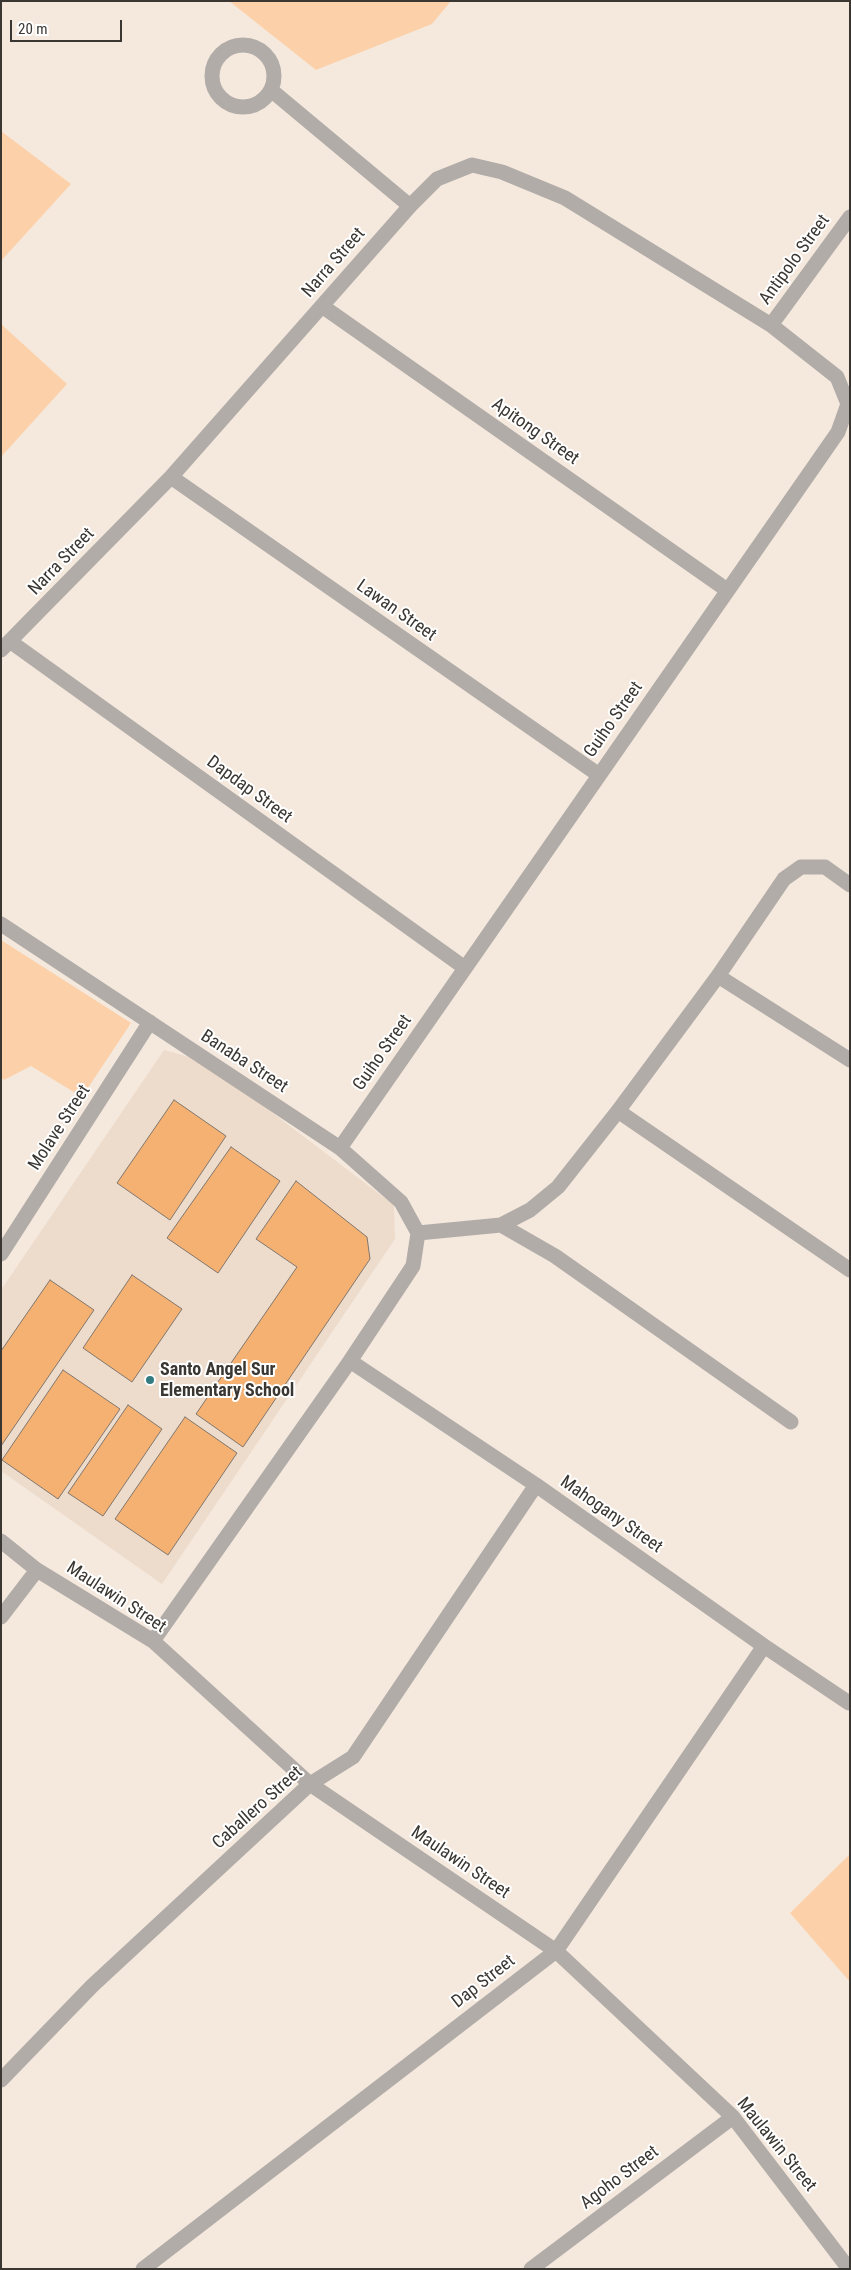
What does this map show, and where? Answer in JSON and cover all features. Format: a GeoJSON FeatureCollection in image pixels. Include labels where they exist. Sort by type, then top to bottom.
{"type":"FeatureCollection","features":[{"type":"Feature","properties":{"kind":"street"},"geometry":{"type":"LineString","coordinates":[[245,45],[257,48],[267,56],[273,66],[275,78],[272,90],[264,100],[253,106],[242,108],[230,104],[220,98],[214,86],[212,74],[215,62],[222,53],[233,46],[245,45]]}},
{"type":"Feature","properties":{"kind":"street"},"geometry":{"type":"LineString","coordinates":[[272,90],[410,206]]}},
{"type":"Feature","properties":{"kind":"street","name":"Narra Street"},"geometry":{"type":"LineString","coordinates":[[6,646],[171,477],[410,206],[437,179],[472,165],[502,172],[566,198],[771,325]]}},
{"type":"Feature","properties":{"kind":"street","name":"Antipolo Street"},"geometry":{"type":"LineString","coordinates":[[771,325],[850,217]]}},
{"type":"Feature","properties":{"kind":"street","name":"Apitong Street"},"geometry":{"type":"LineString","coordinates":[[322,306],[728,590]]}},
{"type":"Feature","properties":{"kind":"street","name":"Guiho Street"},"geometry":{"type":"LineString","coordinates":[[340,1148],[838,432],[848,404],[837,377],[771,325]]}},
{"type":"Feature","properties":{"kind":"street","name":"Lawan Street"},"geometry":{"type":"LineString","coordinates":[[171,477],[599,775]]}},
{"type":"Feature","properties":{"kind":"street","name":"Dapdap Street"},"geometry":{"type":"LineString","coordinates":[[6,646],[465,968]]}},
{"type":"Feature","properties":{"kind":"street"},"geometry":{"type":"LineString","coordinates":[[153,1641],[350,1361],[413,1266],[418,1234],[501,1224],[530,1210],[558,1187],[618,1111],[718,976],[784,878],[801,866],[825,867],[850,885]]}},
{"type":"Feature","properties":{"kind":"street","name":"Banaba Street"},"geometry":{"type":"LineString","coordinates":[[1,924],[340,1148],[401,1202],[418,1234]]}},
{"type":"Feature","properties":{"kind":"street"},"geometry":{"type":"LineString","coordinates":[[718,976],[850,1060]]}},
{"type":"Feature","properties":{"kind":"street","name":"Molave Street"},"geometry":{"type":"LineString","coordinates":[[1,1254],[150,1022]]}},
{"type":"Feature","properties":{"kind":"street"},"geometry":{"type":"LineString","coordinates":[[618,1111],[850,1270]]}},
{"type":"Feature","properties":{"kind":"street"},"geometry":{"type":"LineString","coordinates":[[501,1224],[555,1256],[791,1422]]}},
{"type":"Feature","properties":{"kind":"street","name":"Mahogany Street"},"geometry":{"type":"LineString","coordinates":[[350,1361],[536,1485],[764,1646],[849,1703]]}},
{"type":"Feature","properties":{"kind":"street","name":"Caballero Street"},"geometry":{"type":"LineString","coordinates":[[1,2080],[92,1986],[310,1784],[353,1757],[536,1485]]}},
{"type":"Feature","properties":{"kind":"street","name":"Maulawin Street"},"geometry":{"type":"LineString","coordinates":[[1,1541],[37,1570],[153,1641],[310,1784],[556,1951],[732,2117],[849,2269]]}},
{"type":"Feature","properties":{"kind":"street"},"geometry":{"type":"LineString","coordinates":[[1,1616],[37,1570]]}},
{"type":"Feature","properties":{"kind":"street","name":"Dap Street"},"geometry":{"type":"LineString","coordinates":[[143,2269],[556,1951],[764,1646]]}},
{"type":"Feature","properties":{"kind":"street","name":"Agoho Street"},"geometry":{"type":"LineString","coordinates":[[531,2269],[732,2117]]}},
{"type":"Feature","properties":{"kind":"shaded area"},"geometry":{"type":"Polygon","coordinates":[[[229,1],[451,1],[432,24],[316,70],[229,1]]]}},
{"type":"Feature","properties":{"kind":"shaded area"},"geometry":{"type":"Polygon","coordinates":[[[1,131],[71,184],[1,261],[1,131]]]}},
{"type":"Feature","properties":{"kind":"shaded area"},"geometry":{"type":"Polygon","coordinates":[[[1,324],[67,384],[1,457],[1,324]]]}},
{"type":"Feature","properties":{"kind":"shaded area"},"geometry":{"type":"Polygon","coordinates":[[[1,940],[131,1023],[82,1097],[31,1066],[4,1080],[1,1077],[1,940]]]}},
{"type":"Feature","properties":{"kind":"shaded area","name":"Santo Angel Sur Elementary School"},"geometry":{"type":"Polygon","coordinates":[[[164,1050],[204,1061],[394,1205],[395,1239],[162,1584],[1,1471],[1,1290],[164,1050]]]}},
{"type":"Feature","properties":{"kind":"shaded area"},"geometry":{"type":"Polygon","coordinates":[[[850,1854],[850,1982],[790,1913],[850,1854]]]}},
{"type":"Feature","properties":{"kind":"building"},"geometry":{"type":"Polygon","coordinates":[[[174,1100],[226,1136],[170,1220],[117,1183],[174,1100]]]}},
{"type":"Feature","properties":{"kind":"building"},"geometry":{"type":"Polygon","coordinates":[[[231,1147],[280,1181],[218,1273],[167,1238],[231,1147]]]}},
{"type":"Feature","properties":{"kind":"building"},"geometry":{"type":"Polygon","coordinates":[[[296,1181],[367,1237],[370,1259],[243,1447],[196,1414],[297,1267],[256,1239],[296,1181]]]}},
{"type":"Feature","properties":{"kind":"building"},"geometry":{"type":"Polygon","coordinates":[[[132,1275],[182,1309],[132,1382],[83,1348],[132,1275]]]}},
{"type":"Feature","properties":{"kind":"building"},"geometry":{"type":"Polygon","coordinates":[[[50,1280],[94,1310],[1,1446],[1,1351],[50,1280]]]}},
{"type":"Feature","properties":{"kind":"building"},"geometry":{"type":"Polygon","coordinates":[[[63,1370],[120,1409],[58,1499],[2,1460],[63,1370]]]}},
{"type":"Feature","properties":{"kind":"building"},"geometry":{"type":"Polygon","coordinates":[[[128,1405],[162,1429],[103,1516],[68,1493],[128,1405]]]}},
{"type":"Feature","properties":{"kind":"building"},"geometry":{"type":"Polygon","coordinates":[[[185,1417],[237,1453],[168,1555],[115,1519],[185,1417]]]}},
{"type":"Feature","properties":{"kind":"place","name":"Santo Angel Sur Elementary School"},"geometry":{"type":"Point","coordinates":[150,1380]}}]}
